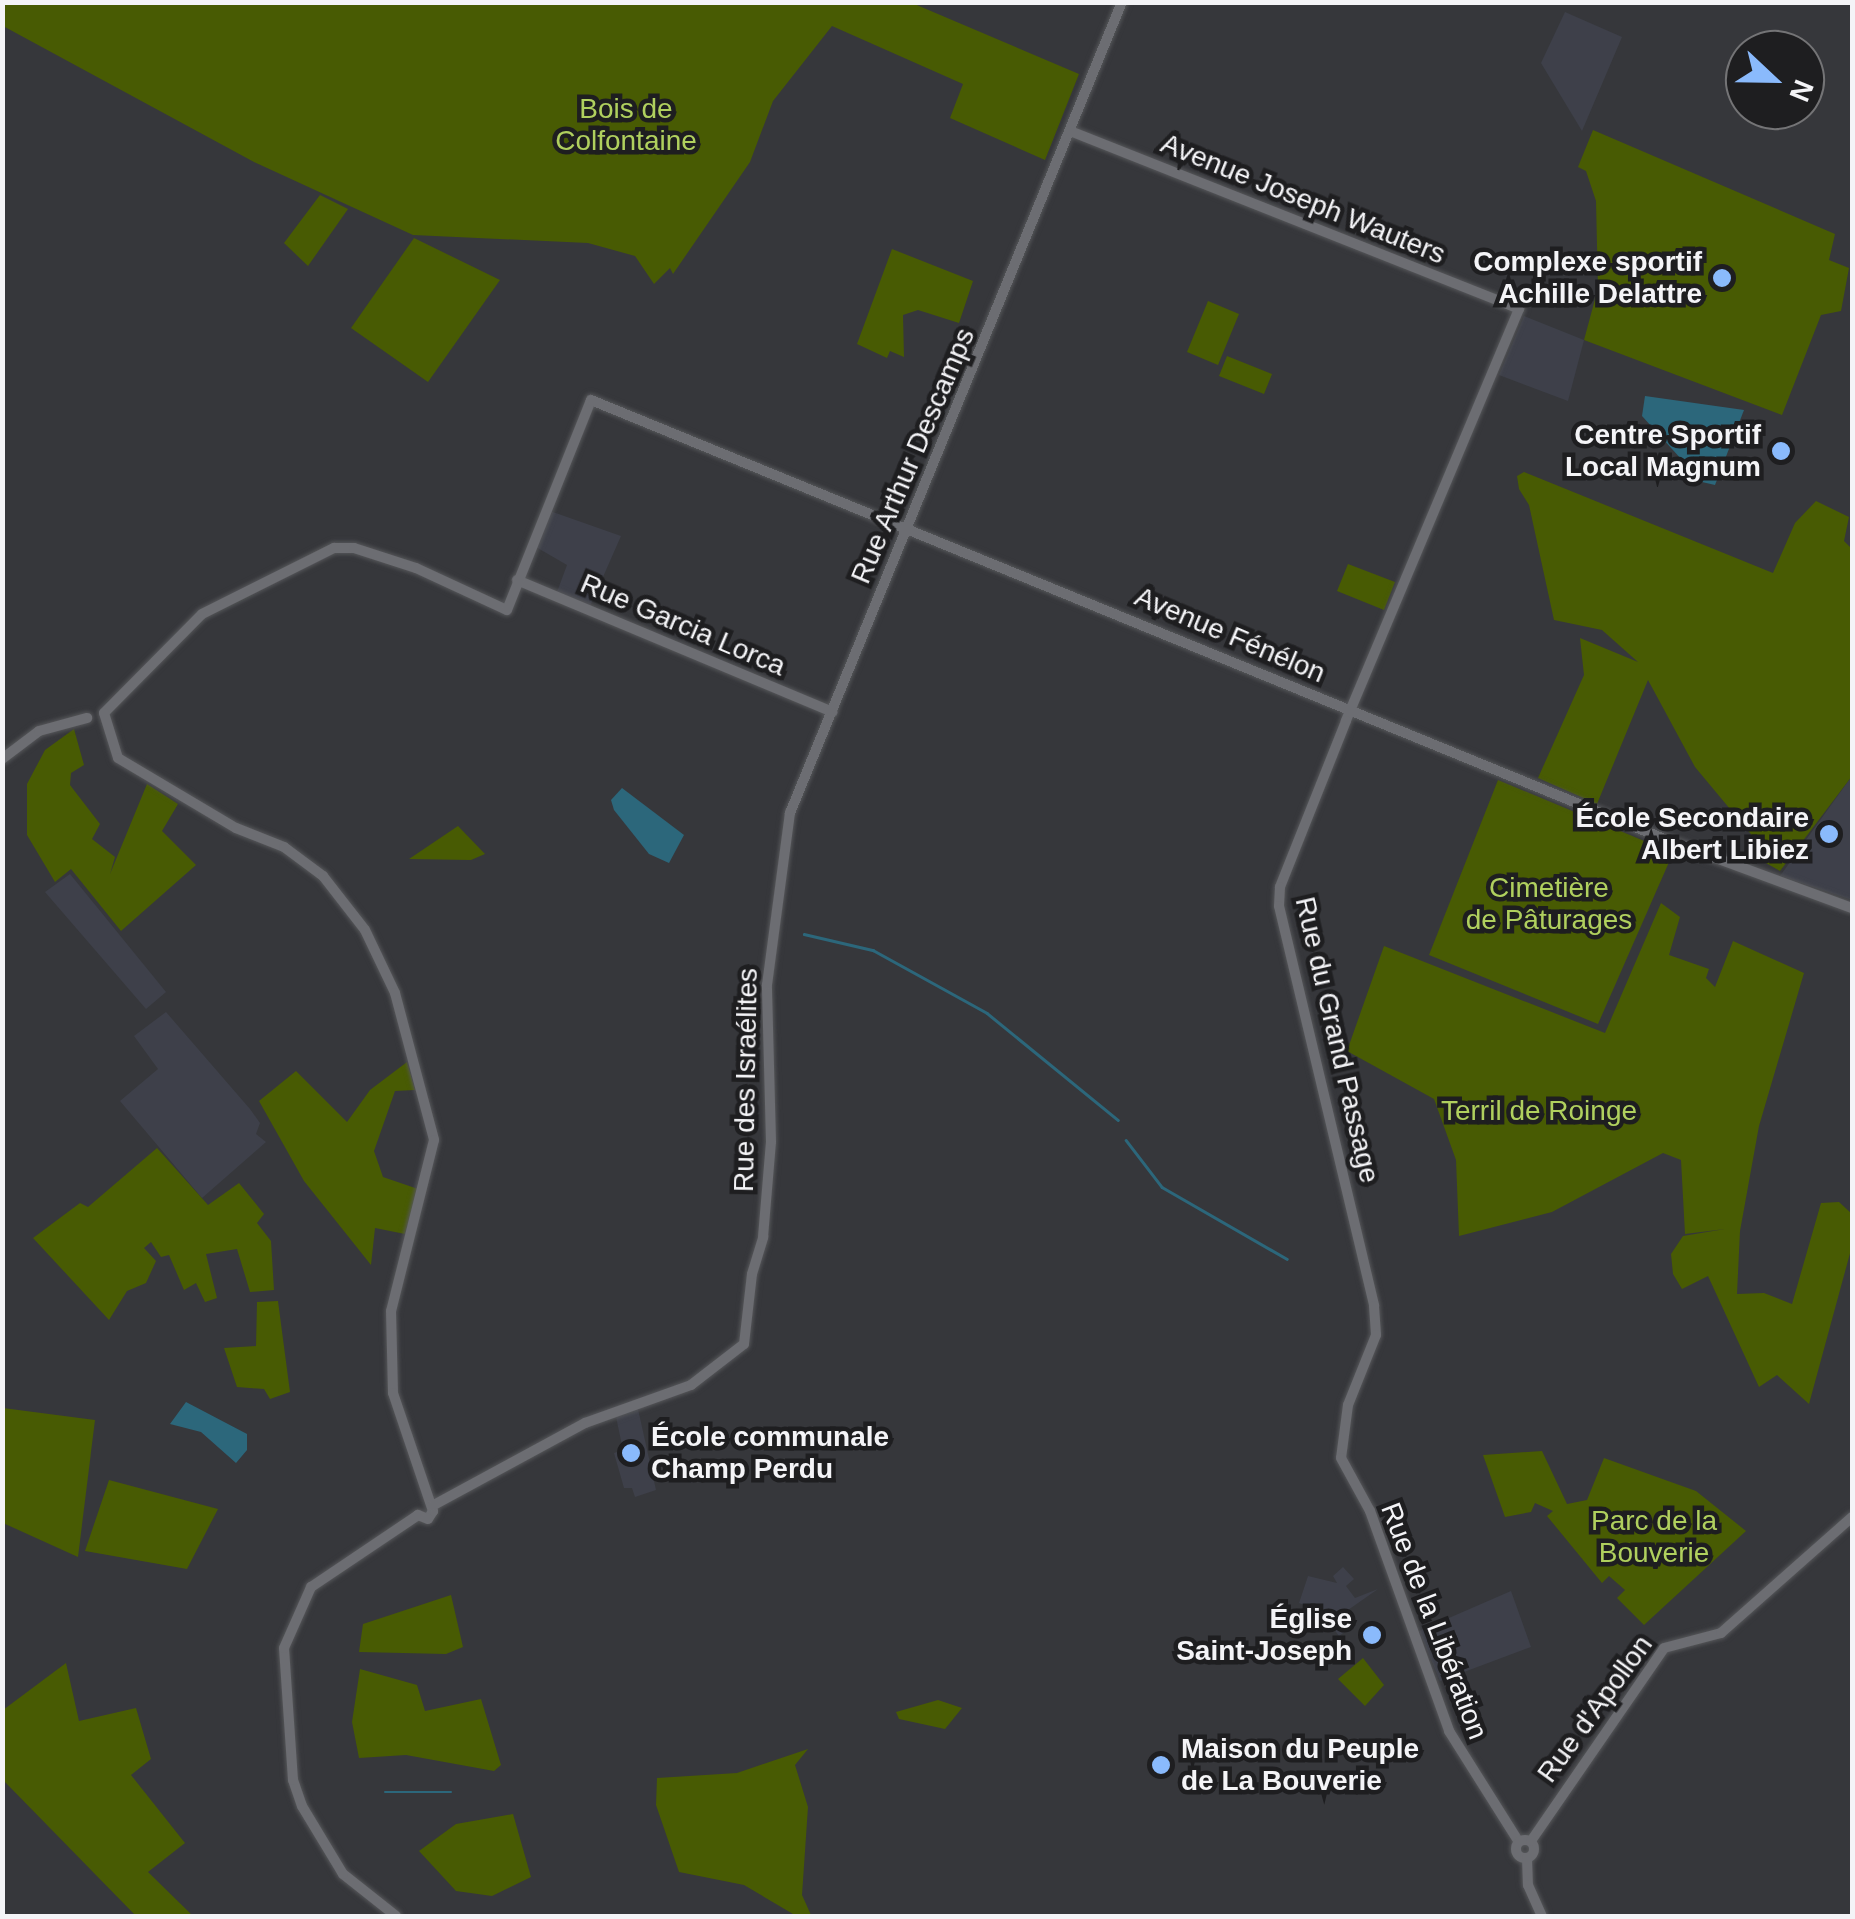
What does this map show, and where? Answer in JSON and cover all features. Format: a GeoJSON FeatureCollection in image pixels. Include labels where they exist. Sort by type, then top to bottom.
{"type":"FeatureCollection","features":[{"type":"Feature","properties":{"kind":"street","name":"Rue Arthur Descamps"},"geometry":{"type":"LineString","coordinates":[[774,934],[790,813],[1122,2]]}},
{"type":"Feature","properties":{"kind":"street","name":"Avenue Joseph Wauters"},"geometry":{"type":"LineString","coordinates":[[1070,131],[1519,310]]}},
{"type":"Feature","properties":{"kind":"street","name":"Rue du Grand Passage"},"geometry":{"type":"LineString","coordinates":[[1348,1405],[1369,1360],[1374,1324],[1370,1286],[1279,906],[1280,887],[1519,310]]}},
{"type":"Feature","properties":{"kind":"street","name":"Avenue Fénélon"},"geometry":{"type":"LineString","coordinates":[[517,580],[592,400],[1667,840],[1852,908]]}},
{"type":"Feature","properties":{"kind":"street"},"geometry":{"type":"LineString","coordinates":[[104,713],[141,682],[202,614],[329,550],[352,548],[416,568],[507,610],[517,580]]}},
{"type":"Feature","properties":{"kind":"street","name":"Rue Garcia Lorca"},"geometry":{"type":"LineString","coordinates":[[517,580],[833,712]]}},
{"type":"Feature","properties":{"kind":"street"},"geometry":{"type":"LineString","coordinates":[[2,759],[39,731],[87,718],[94,710],[104,713]]}},
{"type":"Feature","properties":{"kind":"street"},"geometry":{"type":"LineString","coordinates":[[104,713],[104,726],[114,751],[129,766],[236,828],[284,847],[347,902],[395,994],[434,1140],[391,1311],[392,1385],[422,1486],[424,1507],[311,1587],[284,1648],[293,1780],[302,1806],[343,1874],[396,1916]]}},
{"type":"Feature","properties":{"kind":"street"},"geometry":{"type":"LineString","coordinates":[[87,718],[93,729],[104,726]]}},
{"type":"Feature","properties":{"kind":"street","name":"Rue des Israélites"},"geometry":{"type":"LineString","coordinates":[[424,1507],[585,1423],[691,1386],[744,1344],[771,1142],[767,984],[774,934]]}},
{"type":"Feature","properties":{"kind":"street","name":"Rue de la Libération"},"geometry":{"type":"LineString","coordinates":[[1348,1405],[1341,1458],[1370,1511],[1449,1730],[1525,1841],[1517,1852],[1527,1858],[1528,1887],[1542,1916]]}},
{"type":"Feature","properties":{"kind":"street","name":"Rue d'Apollon"},"geometry":{"type":"LineString","coordinates":[[1525,1841],[1664,1648],[1716,1635],[1852,1518]]}},
{"type":"Feature","properties":{"kind":"shaded area"},"geometry":{"type":"Polygon","coordinates":[[[1565,12],[1622,37],[1582,131],[1541,63],[1565,12]]]}},
{"type":"Feature","properties":{"kind":"shaded area"},"geometry":{"type":"Polygon","coordinates":[[[1524,316],[1584,340],[1568,401],[1499,375],[1524,316]]]}},
{"type":"Feature","properties":{"kind":"shaded area"},"geometry":{"type":"Polygon","coordinates":[[[550,511],[621,536],[588,611],[557,592],[567,565],[536,547],[550,511]]]}},
{"type":"Feature","properties":{"kind":"shaded area","name":"École Secondaire Albert Libiez"},"geometry":{"type":"Polygon","coordinates":[[[1852,776],[1852,900],[1780,876],[1852,776]]]}},
{"type":"Feature","properties":{"kind":"shaded area"},"geometry":{"type":"Polygon","coordinates":[[[70,874],[166,992],[146,1009],[45,892],[70,874]]]}},
{"type":"Feature","properties":{"kind":"shaded area"},"geometry":{"type":"Polygon","coordinates":[[[166,1012],[250,1109],[260,1123],[256,1134],[266,1142],[202,1198],[120,1101],[158,1069],[134,1036],[166,1012]]]}},
{"type":"Feature","properties":{"kind":"shaded area","name":"École communale Champ Perdu"},"geometry":{"type":"Polygon","coordinates":[[[638,1409],[656,1490],[635,1497],[632,1488],[624,1488],[614,1453],[623,1450],[616,1417],[638,1409]]]}},
{"type":"Feature","properties":{"kind":"shaded area"},"geometry":{"type":"Polygon","coordinates":[[[1343,1567],[1354,1579],[1346,1586],[1355,1598],[1378,1589],[1348,1610],[1350,1628],[1339,1636],[1328,1621],[1332,1616],[1299,1603],[1308,1576],[1337,1583],[1333,1576],[1343,1567]]]}},
{"type":"Feature","properties":{"kind":"shaded area"},"geometry":{"type":"Polygon","coordinates":[[[1511,1591],[1531,1647],[1440,1681],[1419,1631],[1511,1591]]]}},
{"type":"Feature","properties":{"kind":"green space","name":"Bois de Colfontaine"},"geometry":{"type":"Polygon","coordinates":[[[2,3],[912,3],[1079,74],[1045,160],[950,118],[963,84],[832,26],[773,101],[750,162],[673,274],[670,268],[654,284],[635,256],[588,243],[413,235],[254,162],[3,26],[2,3]]]}},
{"type":"Feature","properties":{"kind":"green space","name":"Complexe sportif Achille Delattre"},"geometry":{"type":"Polygon","coordinates":[[[1593,130],[1835,234],[1829,260],[1849,268],[1841,311],[1821,315],[1782,415],[1584,340],[1598,288],[1596,201],[1586,171],[1578,167],[1593,130]]]}},
{"type":"Feature","properties":{"kind":"green space"},"geometry":{"type":"Polygon","coordinates":[[[320,195],[348,209],[308,266],[284,243],[320,195]]]}},
{"type":"Feature","properties":{"kind":"green space"},"geometry":{"type":"Polygon","coordinates":[[[414,238],[500,280],[428,382],[351,328],[414,238]]]}},
{"type":"Feature","properties":{"kind":"green space"},"geometry":{"type":"Polygon","coordinates":[[[892,249],[973,281],[959,323],[918,310],[903,315],[904,357],[890,351],[887,358],[857,344],[892,249]]]}},
{"type":"Feature","properties":{"kind":"green space"},"geometry":{"type":"Polygon","coordinates":[[[1208,301],[1239,314],[1218,365],[1187,352],[1208,301]]]}},
{"type":"Feature","properties":{"kind":"green space"},"geometry":{"type":"Polygon","coordinates":[[[1227,356],[1272,374],[1264,394],[1219,376],[1227,356]]]}},
{"type":"Feature","properties":{"kind":"green space"},"geometry":{"type":"Polygon","coordinates":[[[1524,472],[1773,573],[1795,523],[1816,501],[1849,517],[1844,541],[1852,549],[1852,776],[1780,871],[1766,863],[1755,839],[1695,767],[1648,680],[1597,804],[1538,778],[1584,675],[1580,638],[1638,662],[1602,630],[1554,620],[1529,505],[1519,489],[1517,476],[1524,472]]]}},
{"type":"Feature","properties":{"kind":"green space"},"geometry":{"type":"Polygon","coordinates":[[[1348,564],[1395,582],[1384,610],[1337,591],[1348,564]]]}},
{"type":"Feature","properties":{"kind":"green space"},"geometry":{"type":"Polygon","coordinates":[[[74,729],[84,765],[71,773],[70,785],[100,824],[92,839],[115,857],[110,874],[147,784],[178,804],[162,831],[196,865],[121,931],[71,869],[55,882],[27,835],[27,784],[45,750],[74,729]]]}},
{"type":"Feature","properties":{"kind":"green space","name":"Cimetière de Pâturages"},"geometry":{"type":"Polygon","coordinates":[[[1498,780],[1673,853],[1598,1024],[1429,955],[1498,780]]]}},
{"type":"Feature","properties":{"kind":"green space"},"geometry":{"type":"Polygon","coordinates":[[[458,826],[485,854],[471,860],[409,859],[458,826]]]}},
{"type":"Feature","properties":{"kind":"green space","name":"Terril de Roinge"},"geometry":{"type":"Polygon","coordinates":[[[1661,903],[1680,917],[1669,955],[1709,969],[1706,978],[1715,987],[1733,941],[1804,973],[1759,1126],[1740,1231],[1737,1294],[1764,1293],[1792,1304],[1821,1203],[1839,1202],[1852,1214],[1852,1246],[1809,1404],[1777,1375],[1759,1387],[1708,1276],[1682,1289],[1673,1274],[1671,1254],[1683,1236],[1725,1229],[1685,1234],[1681,1160],[1663,1153],[1552,1212],[1459,1236],[1456,1160],[1434,1099],[1347,1051],[1384,946],[1605,1033],[1661,903]]]}},
{"type":"Feature","properties":{"kind":"green space"},"geometry":{"type":"Polygon","coordinates":[[[407,1062],[415,1090],[395,1091],[374,1151],[383,1177],[418,1189],[405,1234],[375,1228],[371,1265],[304,1181],[259,1101],[296,1071],[347,1122],[370,1090],[407,1062]]]}},
{"type":"Feature","properties":{"kind":"green space"},"geometry":{"type":"Polygon","coordinates":[[[157,1148],[208,1205],[239,1183],[264,1214],[257,1223],[271,1241],[274,1290],[250,1292],[237,1249],[206,1254],[217,1298],[205,1302],[196,1283],[184,1290],[169,1255],[161,1257],[151,1242],[144,1248],[156,1261],[146,1283],[127,1291],[109,1320],[33,1238],[80,1203],[88,1207],[157,1148]]]}},
{"type":"Feature","properties":{"kind":"green space"},"geometry":{"type":"Polygon","coordinates":[[[278,1301],[290,1392],[270,1399],[264,1389],[237,1387],[224,1348],[256,1346],[257,1302],[278,1301]]]}},
{"type":"Feature","properties":{"kind":"green space"},"geometry":{"type":"Polygon","coordinates":[[[3,1408],[95,1420],[78,1557],[3,1523],[3,1408]]]}},
{"type":"Feature","properties":{"kind":"green space","name":"Parc de la Bouverie"},"geometry":{"type":"Polygon","coordinates":[[[1542,1451],[1567,1504],[1587,1500],[1604,1458],[1696,1491],[1746,1531],[1644,1625],[1617,1598],[1625,1590],[1609,1576],[1602,1583],[1547,1516],[1553,1511],[1535,1503],[1531,1512],[1505,1517],[1483,1455],[1542,1451]]]}},
{"type":"Feature","properties":{"kind":"green space"},"geometry":{"type":"Polygon","coordinates":[[[109,1480],[218,1509],[187,1569],[85,1551],[109,1480]]]}},
{"type":"Feature","properties":{"kind":"green space"},"geometry":{"type":"Polygon","coordinates":[[[451,1595],[463,1647],[446,1654],[359,1652],[363,1624],[451,1595]]]}},
{"type":"Feature","properties":{"kind":"green space"},"geometry":{"type":"Polygon","coordinates":[[[1363,1658],[1384,1685],[1365,1706],[1338,1679],[1363,1658]]]}},
{"type":"Feature","properties":{"kind":"green space"},"geometry":{"type":"Polygon","coordinates":[[[66,1663],[79,1721],[136,1708],[151,1759],[131,1775],[185,1843],[148,1872],[193,1916],[136,1916],[3,1780],[3,1710],[66,1663]]]}},
{"type":"Feature","properties":{"kind":"green space"},"geometry":{"type":"Polygon","coordinates":[[[360,1669],[417,1685],[425,1711],[481,1699],[501,1765],[494,1771],[406,1755],[359,1758],[352,1722],[360,1669]]]}},
{"type":"Feature","properties":{"kind":"green space"},"geometry":{"type":"Polygon","coordinates":[[[938,1700],[962,1708],[945,1729],[899,1719],[896,1712],[938,1700]]]}},
{"type":"Feature","properties":{"kind":"green space"},"geometry":{"type":"Polygon","coordinates":[[[808,1749],[795,1765],[808,1807],[802,1895],[811,1915],[793,1914],[744,1885],[679,1872],[656,1805],[657,1778],[737,1773],[808,1749]]]}},
{"type":"Feature","properties":{"kind":"green space"},"geometry":{"type":"Polygon","coordinates":[[[513,1814],[531,1877],[492,1896],[456,1891],[419,1851],[456,1824],[513,1814]]]}},
{"type":"Feature","properties":{"kind":"water"},"geometry":{"type":"Polygon","coordinates":[[[1645,396],[1744,410],[1715,485],[1702,482],[1642,416],[1645,396]]]}},
{"type":"Feature","properties":{"kind":"water"},"geometry":{"type":"Polygon","coordinates":[[[622,788],[684,835],[669,863],[649,854],[614,810],[611,800],[622,788]]]}},
{"type":"Feature","properties":{"kind":"water"},"geometry":{"type":"Polygon","coordinates":[[[186,1402],[247,1434],[247,1450],[236,1463],[201,1432],[170,1424],[186,1402]]]}},
{"type":"Feature","properties":{"kind":"waterway"},"geometry":{"type":"LineString","coordinates":[[804,934],[873,950],[987,1013],[1118,1120]]}},
{"type":"Feature","properties":{"kind":"waterway"},"geometry":{"type":"LineString","coordinates":[[1126,1140],[1162,1187],[1287,1259]]}},
{"type":"Feature","properties":{"kind":"waterway"},"geometry":{"type":"LineString","coordinates":[[385,1792],[451,1792]]}},
{"type":"Feature","properties":{"kind":"place","name":"Complexe sportif Achille Delattre"},"geometry":{"type":"Point","coordinates":[1722,278]}},
{"type":"Feature","properties":{"kind":"place","name":"Centre Sportif Local Magnum"},"geometry":{"type":"Point","coordinates":[1781,451]}},
{"type":"Feature","properties":{"kind":"place","name":"École Secondaire Albert Libiez"},"geometry":{"type":"Point","coordinates":[1829,834]}},
{"type":"Feature","properties":{"kind":"place","name":"École communale Champ Perdu"},"geometry":{"type":"Point","coordinates":[631,1453]}},
{"type":"Feature","properties":{"kind":"place","name":"Église Saint-Joseph"},"geometry":{"type":"Point","coordinates":[1372,1635]}},
{"type":"Feature","properties":{"kind":"place","name":"Maison du Peuple de La Bouverie"},"geometry":{"type":"Point","coordinates":[1161,1765]}}]}
